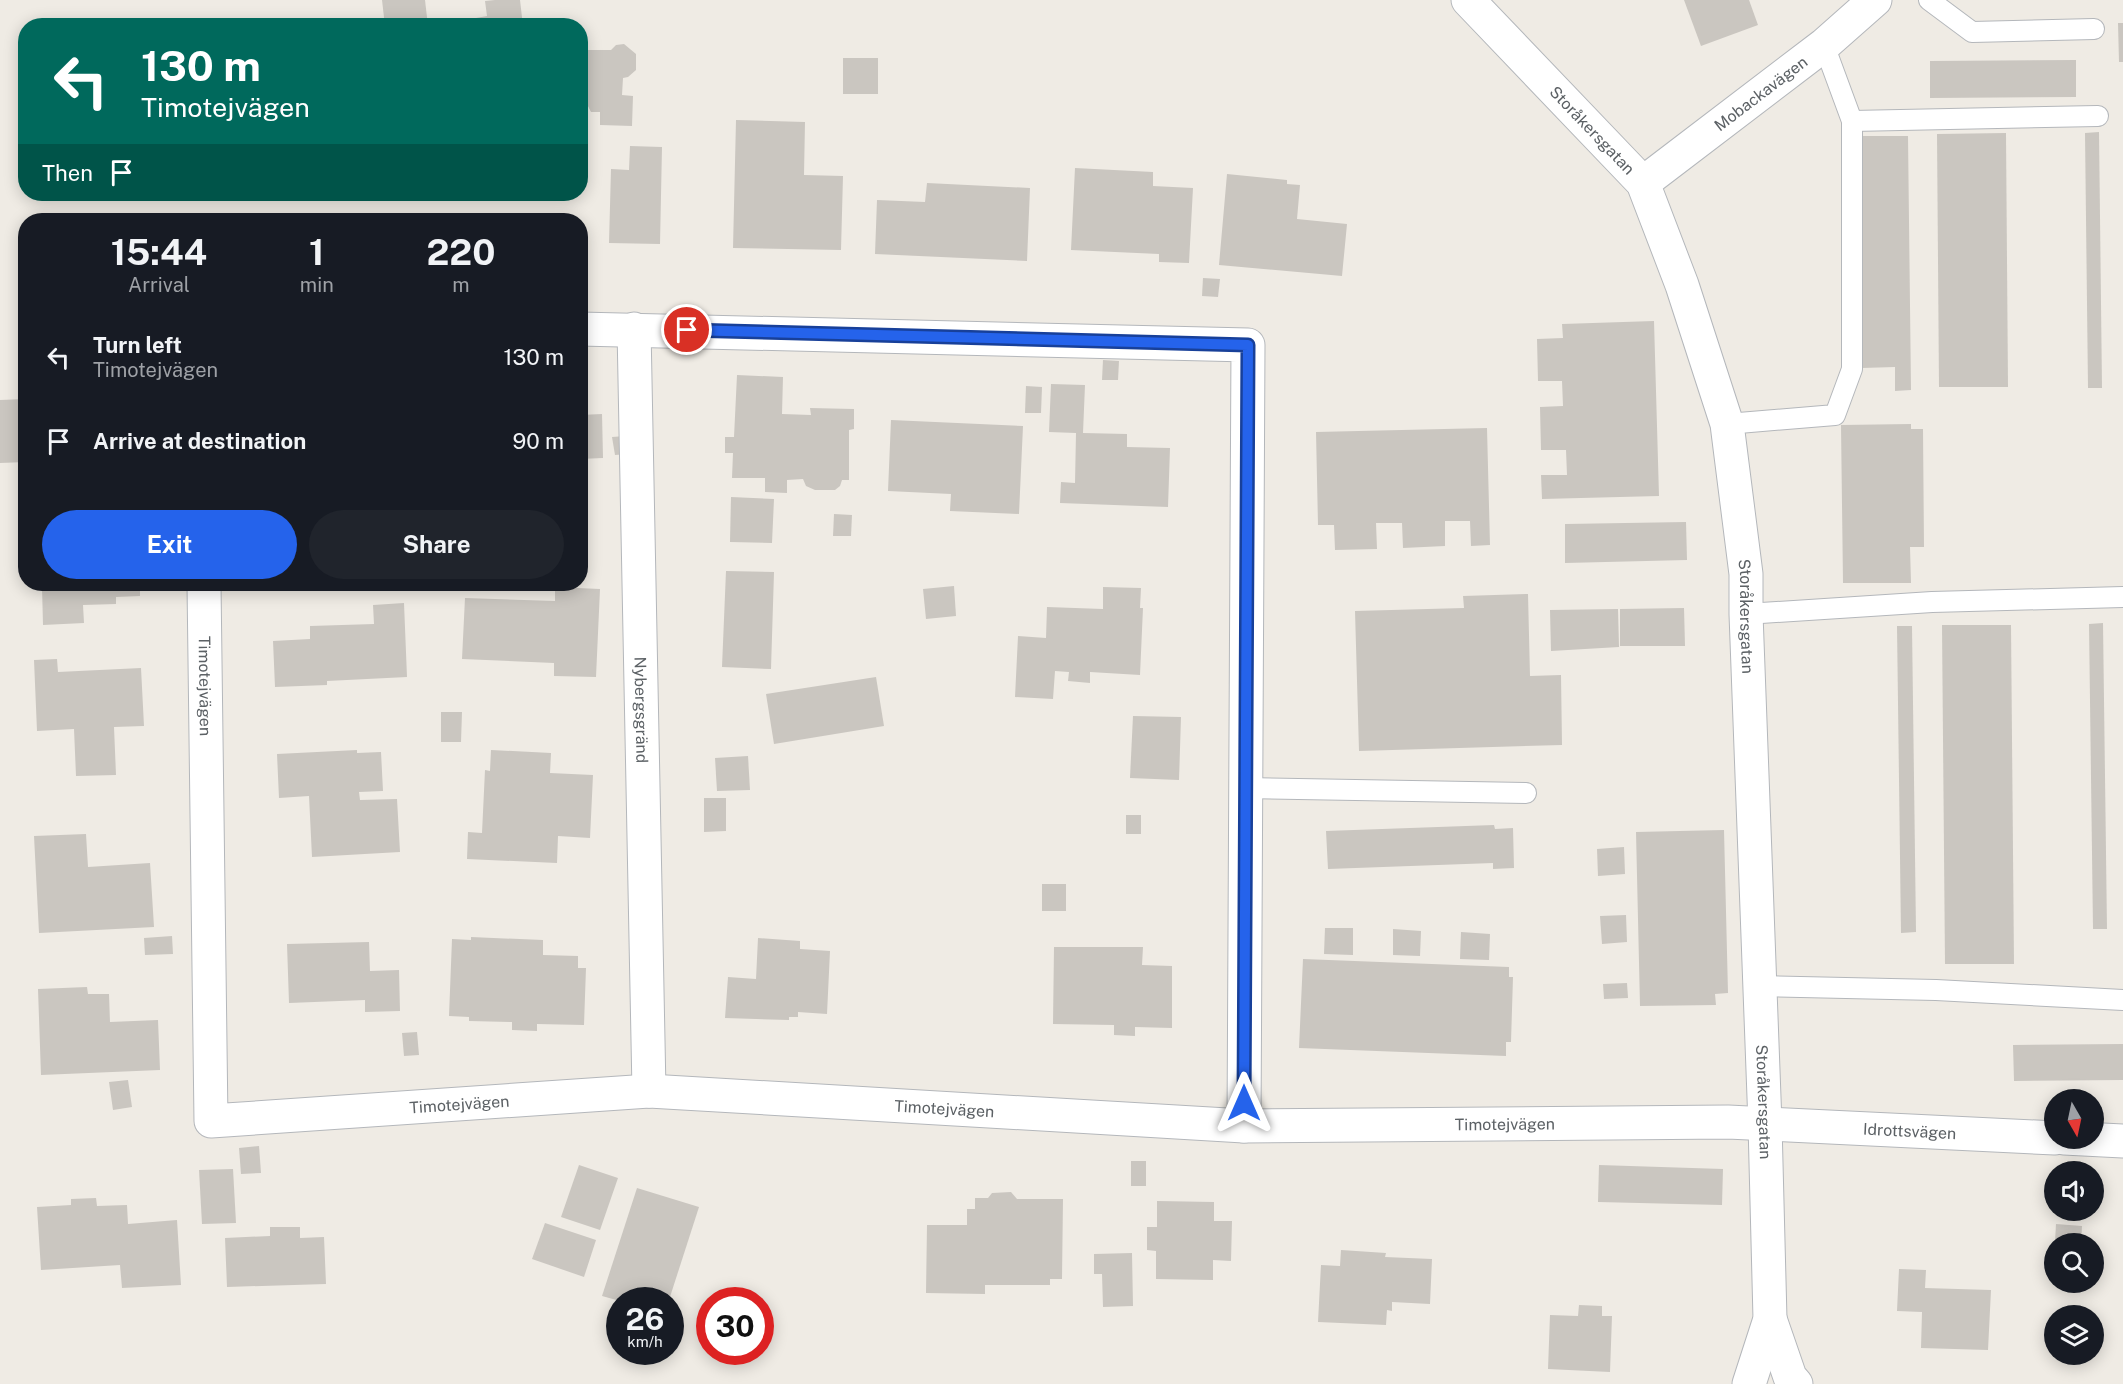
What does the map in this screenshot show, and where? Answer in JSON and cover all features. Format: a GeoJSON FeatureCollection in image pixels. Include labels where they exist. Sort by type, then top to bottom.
{"type":"FeatureCollection","features":[{"type":"Feature","properties":{"kind":"street","name":"Storåkersgatan"},"geometry":{"type":"LineString","coordinates":[[1468,0],[1643,183],[1682,285],[1728,424],[1746,574],[1770,1319],[1790,1377],[1796,1384]]}},
{"type":"Feature","properties":{"kind":"street","name":"Mobackavägen"},"geometry":{"type":"LineString","coordinates":[[1643,183],[1824,45],[1875,0]]}},
{"type":"Feature","properties":{"kind":"street"},"geometry":{"type":"LineString","coordinates":[[588,330],[634,329],[1248,345],[1244,1126]]}},
{"type":"Feature","properties":{"kind":"street","name":"Nybergsgränd"},"geometry":{"type":"LineString","coordinates":[[634,329],[649,1091]]}},
{"type":"Feature","properties":{"kind":"street","name":"Timotejvägen"},"geometry":{"type":"LineString","coordinates":[[204,591],[211,1121],[649,1091],[1244,1126],[1728,1122],[1765,1124]]}},
{"type":"Feature","properties":{"kind":"street","name":"Idrottsvägen"},"geometry":{"type":"LineString","coordinates":[[1765,1124],[2044,1137]]}},
{"type":"Feature","properties":{"kind":"street"},"geometry":{"type":"LineString","coordinates":[[2104,1140],[2123,1141]]}},
{"type":"Feature","properties":{"kind":"street","name":"Storåkersgatan"},"geometry":{"type":"LineString","coordinates":[[1749,1384],[1770,1319]]}},
{"type":"Feature","properties":{"kind":"lane"},"geometry":{"type":"LineString","coordinates":[[1929,0],[1972,32],[2094,29]]}},
{"type":"Feature","properties":{"kind":"lane"},"geometry":{"type":"LineString","coordinates":[[1728,424],[1835,415],[1852,369],[1852,121],[1824,45]]}},
{"type":"Feature","properties":{"kind":"lane"},"geometry":{"type":"LineString","coordinates":[[1852,121],[2098,116]]}},
{"type":"Feature","properties":{"kind":"lane"},"geometry":{"type":"LineString","coordinates":[[1746,614],[1932,602],[2123,597]]}},
{"type":"Feature","properties":{"kind":"lane"},"geometry":{"type":"LineString","coordinates":[[1244,788],[1526,793]]}},
{"type":"Feature","properties":{"kind":"lane"},"geometry":{"type":"LineString","coordinates":[[1759,986],[1936,990],[2123,1000]]}},
{"type":"Feature","properties":{"kind":"building"},"geometry":{"type":"Polygon","coordinates":[[[382,0],[425,0],[427,18],[384,18],[382,0]]]}},
{"type":"Feature","properties":{"kind":"building"},"geometry":{"type":"Polygon","coordinates":[[[520,0],[522,18],[476,18],[487,16],[485,1],[520,0]]]}},
{"type":"Feature","properties":{"kind":"building"},"geometry":{"type":"Polygon","coordinates":[[[1684,0],[1749,0],[1758,25],[1701,46],[1684,0]]]}},
{"type":"Feature","properties":{"kind":"building"},"geometry":{"type":"Polygon","coordinates":[[[2118,23],[2123,23],[2123,62],[2119,62],[2118,23]]]}},
{"type":"Feature","properties":{"kind":"building"},"geometry":{"type":"Polygon","coordinates":[[[624,44],[636,54],[636,70],[623,78],[622,95],[633,96],[632,126],[600,125],[600,112],[591,112],[588,106],[588,50],[611,50],[616,45],[624,44]]]}},
{"type":"Feature","properties":{"kind":"building"},"geometry":{"type":"Polygon","coordinates":[[[843,58],[878,58],[878,94],[843,94],[843,58]]]}},
{"type":"Feature","properties":{"kind":"building"},"geometry":{"type":"Polygon","coordinates":[[[2076,60],[2076,97],[1930,98],[1930,61],[2076,60]]]}},
{"type":"Feature","properties":{"kind":"building"},"geometry":{"type":"Polygon","coordinates":[[[736,120],[805,122],[804,175],[843,176],[841,250],[733,248],[736,120]]]}},
{"type":"Feature","properties":{"kind":"building"},"geometry":{"type":"Polygon","coordinates":[[[2099,132],[2102,388],[2088,388],[2085,133],[2099,132]]]}},
{"type":"Feature","properties":{"kind":"building"},"geometry":{"type":"Polygon","coordinates":[[[2006,133],[2008,387],[1939,387],[1937,134],[2006,133]]]}},
{"type":"Feature","properties":{"kind":"building"},"geometry":{"type":"Polygon","coordinates":[[[1859,136],[1908,136],[1911,390],[1895,391],[1895,367],[1862,368],[1859,136]]]}},
{"type":"Feature","properties":{"kind":"building"},"geometry":{"type":"Polygon","coordinates":[[[630,146],[662,147],[660,244],[609,243],[611,169],[629,170],[630,146]]]}},
{"type":"Feature","properties":{"kind":"building"},"geometry":{"type":"Polygon","coordinates":[[[1075,168],[1153,172],[1153,186],[1193,188],[1189,263],[1159,262],[1159,254],[1071,250],[1075,168]]]}},
{"type":"Feature","properties":{"kind":"building"},"geometry":{"type":"Polygon","coordinates":[[[1227,174],[1287,180],[1287,184],[1300,185],[1297,219],[1347,224],[1342,276],[1219,265],[1227,174]]]}},
{"type":"Feature","properties":{"kind":"building"},"geometry":{"type":"Polygon","coordinates":[[[927,183],[1030,188],[1027,261],[875,254],[877,200],[925,202],[927,183]]]}},
{"type":"Feature","properties":{"kind":"building"},"geometry":{"type":"Polygon","coordinates":[[[1203,278],[1220,279],[1218,297],[1202,296],[1203,278]]]}},
{"type":"Feature","properties":{"kind":"building"},"geometry":{"type":"Polygon","coordinates":[[[1654,321],[1659,496],[1542,499],[1541,475],[1567,475],[1566,450],[1541,450],[1540,407],[1563,406],[1562,381],[1538,381],[1537,339],[1563,338],[1562,324],[1654,321]]]}},
{"type":"Feature","properties":{"kind":"building"},"geometry":{"type":"Polygon","coordinates":[[[1103,360],[1119,361],[1118,380],[1102,380],[1103,360]]]}},
{"type":"Feature","properties":{"kind":"building"},"geometry":{"type":"Polygon","coordinates":[[[737,375],[783,377],[782,414],[811,415],[810,408],[854,409],[854,429],[849,430],[849,480],[842,480],[840,486],[835,490],[815,490],[806,486],[803,479],[787,480],[787,493],[765,492],[765,478],[732,478],[733,453],[725,453],[725,437],[734,437],[737,375]]]}},
{"type":"Feature","properties":{"kind":"building"},"geometry":{"type":"Polygon","coordinates":[[[1051,384],[1085,385],[1083,433],[1127,434],[1127,447],[1170,448],[1168,507],[1060,503],[1061,482],[1075,483],[1076,433],[1049,432],[1051,384]]]}},
{"type":"Feature","properties":{"kind":"building"},"geometry":{"type":"Polygon","coordinates":[[[1026,386],[1042,387],[1041,413],[1025,413],[1026,386]]]}},
{"type":"Feature","properties":{"kind":"building"},"geometry":{"type":"Polygon","coordinates":[[[18,399],[18,462],[0,463],[0,400],[18,399]]]}},
{"type":"Feature","properties":{"kind":"building"},"geometry":{"type":"Polygon","coordinates":[[[602,414],[603,458],[588,459],[588,415],[602,414]]]}},
{"type":"Feature","properties":{"kind":"building"},"geometry":{"type":"Polygon","coordinates":[[[891,420],[1023,426],[1019,514],[950,511],[951,494],[888,491],[891,420]]]}},
{"type":"Feature","properties":{"kind":"building"},"geometry":{"type":"Polygon","coordinates":[[[1911,424],[1911,429],[1923,429],[1924,547],[1910,547],[1911,583],[1843,583],[1841,425],[1911,424]]]}},
{"type":"Feature","properties":{"kind":"building"},"geometry":{"type":"Polygon","coordinates":[[[1487,428],[1490,545],[1471,546],[1470,521],[1445,521],[1445,546],[1403,548],[1402,523],[1376,523],[1377,549],[1335,550],[1334,525],[1318,525],[1316,432],[1487,428]]]}},
{"type":"Feature","properties":{"kind":"building"},"geometry":{"type":"Polygon","coordinates":[[[626,436],[628,454],[615,455],[612,437],[626,436]]]}},
{"type":"Feature","properties":{"kind":"building"},"geometry":{"type":"Polygon","coordinates":[[[731,497],[774,499],[772,543],[730,542],[731,497]]]}},
{"type":"Feature","properties":{"kind":"building"},"geometry":{"type":"Polygon","coordinates":[[[834,514],[852,515],[851,536],[833,536],[834,514]]]}},
{"type":"Feature","properties":{"kind":"building"},"geometry":{"type":"Polygon","coordinates":[[[1686,522],[1687,560],[1565,563],[1565,524],[1686,522]]]}},
{"type":"Feature","properties":{"kind":"building"},"geometry":{"type":"Polygon","coordinates":[[[726,571],[774,572],[771,669],[722,667],[726,571]]]}},
{"type":"Feature","properties":{"kind":"building"},"geometry":{"type":"Polygon","coordinates":[[[954,586],[956,616],[926,619],[923,589],[954,586]]]}},
{"type":"Feature","properties":{"kind":"building"},"geometry":{"type":"Polygon","coordinates":[[[1103,587],[1141,588],[1140,608],[1143,608],[1140,675],[1090,672],[1090,683],[1068,681],[1069,672],[1055,671],[1053,699],[1015,697],[1018,636],[1046,638],[1047,607],[1103,609],[1103,587]]]}},
{"type":"Feature","properties":{"kind":"building"},"geometry":{"type":"Polygon","coordinates":[[[600,589],[596,677],[554,676],[554,663],[462,659],[465,598],[555,601],[555,591],[600,589]]]}},
{"type":"Feature","properties":{"kind":"building"},"geometry":{"type":"Polygon","coordinates":[[[42,591],[140,591],[140,596],[116,597],[116,604],[83,605],[84,623],[43,625],[42,591]]]}},
{"type":"Feature","properties":{"kind":"building"},"geometry":{"type":"Polygon","coordinates":[[[1528,594],[1530,676],[1561,675],[1562,745],[1359,751],[1355,611],[1464,608],[1463,596],[1528,594]]]}},
{"type":"Feature","properties":{"kind":"building"},"geometry":{"type":"Polygon","coordinates":[[[404,603],[407,677],[327,681],[327,685],[275,687],[273,641],[310,639],[310,626],[374,624],[373,605],[404,603]]]}},
{"type":"Feature","properties":{"kind":"building"},"geometry":{"type":"Polygon","coordinates":[[[1684,608],[1685,646],[1620,646],[1620,609],[1684,608]]]}},
{"type":"Feature","properties":{"kind":"building"},"geometry":{"type":"Polygon","coordinates":[[[1618,609],[1619,647],[1551,651],[1550,610],[1618,609]]]}},
{"type":"Feature","properties":{"kind":"building"},"geometry":{"type":"Polygon","coordinates":[[[2103,623],[2107,929],[2093,929],[2089,624],[2103,623]]]}},
{"type":"Feature","properties":{"kind":"building"},"geometry":{"type":"Polygon","coordinates":[[[1942,625],[2011,625],[2014,964],[1945,964],[1942,625]]]}},
{"type":"Feature","properties":{"kind":"building"},"geometry":{"type":"Polygon","coordinates":[[[1897,626],[1912,626],[1916,932],[1901,933],[1897,626]]]}},
{"type":"Feature","properties":{"kind":"building"},"geometry":{"type":"Polygon","coordinates":[[[57,659],[58,672],[141,668],[144,726],[114,727],[116,775],[76,776],[74,729],[37,731],[34,660],[57,659]]]}},
{"type":"Feature","properties":{"kind":"building"},"geometry":{"type":"Polygon","coordinates":[[[876,677],[884,726],[774,744],[766,694],[876,677]]]}},
{"type":"Feature","properties":{"kind":"building"},"geometry":{"type":"Polygon","coordinates":[[[441,712],[462,712],[461,742],[441,742],[441,712]]]}},
{"type":"Feature","properties":{"kind":"building"},"geometry":{"type":"Polygon","coordinates":[[[1133,716],[1181,717],[1179,780],[1130,778],[1133,716]]]}},
{"type":"Feature","properties":{"kind":"building"},"geometry":{"type":"Polygon","coordinates":[[[357,750],[357,753],[381,752],[383,791],[359,792],[360,800],[397,799],[400,852],[312,857],[309,796],[279,798],[277,754],[357,750]]]}},
{"type":"Feature","properties":{"kind":"building"},"geometry":{"type":"Polygon","coordinates":[[[491,750],[551,753],[550,773],[593,775],[590,838],[558,836],[557,863],[467,859],[468,832],[482,833],[485,770],[490,771],[491,750]]]}},
{"type":"Feature","properties":{"kind":"building"},"geometry":{"type":"Polygon","coordinates":[[[748,756],[750,790],[717,791],[715,758],[748,756]]]}},
{"type":"Feature","properties":{"kind":"building"},"geometry":{"type":"Polygon","coordinates":[[[704,798],[726,798],[726,831],[704,832],[704,798]]]}},
{"type":"Feature","properties":{"kind":"building"},"geometry":{"type":"Polygon","coordinates":[[[1126,815],[1141,815],[1141,834],[1126,834],[1126,815]]]}},
{"type":"Feature","properties":{"kind":"building"},"geometry":{"type":"Polygon","coordinates":[[[1494,825],[1495,829],[1513,828],[1514,868],[1493,869],[1493,863],[1328,869],[1326,831],[1494,825]]]}},
{"type":"Feature","properties":{"kind":"building"},"geometry":{"type":"Polygon","coordinates":[[[1724,830],[1728,993],[1715,994],[1716,1005],[1640,1006],[1636,832],[1724,830]]]}},
{"type":"Feature","properties":{"kind":"building"},"geometry":{"type":"Polygon","coordinates":[[[86,834],[88,867],[150,863],[154,927],[39,933],[34,836],[86,834]]]}},
{"type":"Feature","properties":{"kind":"building"},"geometry":{"type":"Polygon","coordinates":[[[1624,847],[1625,874],[1598,876],[1597,849],[1624,847]]]}},
{"type":"Feature","properties":{"kind":"building"},"geometry":{"type":"Polygon","coordinates":[[[1042,884],[1066,884],[1066,911],[1042,911],[1042,884]]]}},
{"type":"Feature","properties":{"kind":"building"},"geometry":{"type":"Polygon","coordinates":[[[1626,915],[1627,942],[1602,944],[1600,916],[1626,915]]]}},
{"type":"Feature","properties":{"kind":"building"},"geometry":{"type":"Polygon","coordinates":[[[1325,928],[1353,928],[1353,955],[1324,954],[1325,928]]]}},
{"type":"Feature","properties":{"kind":"building"},"geometry":{"type":"Polygon","coordinates":[[[1393,929],[1421,931],[1420,956],[1393,955],[1393,929]]]}},
{"type":"Feature","properties":{"kind":"building"},"geometry":{"type":"Polygon","coordinates":[[[1461,932],[1490,934],[1489,960],[1460,959],[1461,932]]]}},
{"type":"Feature","properties":{"kind":"building"},"geometry":{"type":"Polygon","coordinates":[[[172,936],[173,954],[145,955],[144,938],[172,936]]]}},
{"type":"Feature","properties":{"kind":"building"},"geometry":{"type":"Polygon","coordinates":[[[471,937],[543,940],[543,955],[578,956],[578,968],[586,968],[584,1025],[537,1024],[537,1031],[512,1030],[512,1022],[469,1021],[469,1017],[449,1016],[452,939],[471,940],[471,937]]]}},
{"type":"Feature","properties":{"kind":"building"},"geometry":{"type":"Polygon","coordinates":[[[758,938],[800,941],[800,949],[830,951],[827,1014],[798,1012],[798,1017],[789,1017],[789,1020],[725,1018],[728,977],[756,979],[758,938]]]}},
{"type":"Feature","properties":{"kind":"building"},"geometry":{"type":"Polygon","coordinates":[[[369,942],[370,971],[399,970],[400,1011],[365,1012],[365,1000],[289,1003],[287,944],[369,942]]]}},
{"type":"Feature","properties":{"kind":"building"},"geometry":{"type":"Polygon","coordinates":[[[1054,947],[1143,947],[1142,965],[1172,966],[1172,1028],[1135,1027],[1135,1036],[1114,1035],[1114,1025],[1053,1024],[1054,947]]]}},
{"type":"Feature","properties":{"kind":"building"},"geometry":{"type":"Polygon","coordinates":[[[1303,959],[1509,967],[1509,977],[1513,977],[1511,1042],[1506,1042],[1506,1056],[1299,1048],[1303,959]]]}},
{"type":"Feature","properties":{"kind":"building"},"geometry":{"type":"Polygon","coordinates":[[[1627,983],[1628,998],[1604,999],[1603,984],[1627,983]]]}},
{"type":"Feature","properties":{"kind":"building"},"geometry":{"type":"Polygon","coordinates":[[[87,987],[88,994],[109,994],[110,1022],[158,1020],[160,1070],[41,1075],[38,989],[87,987]]]}},
{"type":"Feature","properties":{"kind":"building"},"geometry":{"type":"Polygon","coordinates":[[[417,1032],[419,1055],[404,1056],[402,1033],[417,1032]]]}},
{"type":"Feature","properties":{"kind":"building"},"geometry":{"type":"Polygon","coordinates":[[[2123,1044],[2123,1080],[2014,1081],[2013,1045],[2123,1044]]]}},
{"type":"Feature","properties":{"kind":"building"},"geometry":{"type":"Polygon","coordinates":[[[128,1080],[132,1107],[113,1110],[109,1082],[128,1080]]]}},
{"type":"Feature","properties":{"kind":"building"},"geometry":{"type":"Polygon","coordinates":[[[259,1146],[261,1173],[241,1174],[239,1148],[259,1146]]]}},
{"type":"Feature","properties":{"kind":"building"},"geometry":{"type":"Polygon","coordinates":[[[1131,1161],[1146,1161],[1146,1186],[1131,1186],[1131,1161]]]}},
{"type":"Feature","properties":{"kind":"building"},"geometry":{"type":"Polygon","coordinates":[[[579,1165],[618,1178],[600,1230],[561,1217],[579,1165]]]}},
{"type":"Feature","properties":{"kind":"building"},"geometry":{"type":"Polygon","coordinates":[[[1599,1165],[1723,1169],[1722,1205],[1598,1202],[1599,1165]]]}},
{"type":"Feature","properties":{"kind":"building"},"geometry":{"type":"Polygon","coordinates":[[[233,1169],[236,1223],[202,1224],[199,1170],[233,1169]]]}},
{"type":"Feature","properties":{"kind":"building"},"geometry":{"type":"Polygon","coordinates":[[[637,1188],[699,1207],[673,1287],[606,1287],[606,1297],[602,1296],[637,1188]]]}},
{"type":"Feature","properties":{"kind":"building"},"geometry":{"type":"Polygon","coordinates":[[[1011,1192],[1017,1199],[1063,1199],[1062,1279],[1050,1279],[1050,1285],[985,1285],[985,1294],[926,1293],[927,1225],[967,1225],[967,1209],[975,1209],[975,1198],[988,1198],[992,1193],[1011,1192]]]}},
{"type":"Feature","properties":{"kind":"building"},"geometry":{"type":"Polygon","coordinates":[[[96,1198],[97,1206],[127,1205],[128,1224],[177,1220],[181,1285],[122,1288],[120,1265],[41,1270],[37,1207],[71,1205],[71,1199],[96,1198]]]}},
{"type":"Feature","properties":{"kind":"building"},"geometry":{"type":"Polygon","coordinates":[[[1157,1201],[1214,1202],[1214,1221],[1232,1221],[1231,1261],[1213,1260],[1213,1280],[1156,1279],[1156,1251],[1147,1250],[1147,1227],[1157,1227],[1157,1201]]]}},
{"type":"Feature","properties":{"kind":"building"},"geometry":{"type":"Polygon","coordinates":[[[545,1223],[596,1240],[584,1277],[532,1259],[545,1223]]]}},
{"type":"Feature","properties":{"kind":"building"},"geometry":{"type":"Polygon","coordinates":[[[2056,1224],[2082,1226],[2082,1233],[2056,1233],[2056,1224]]]}},
{"type":"Feature","properties":{"kind":"building"},"geometry":{"type":"Polygon","coordinates":[[[270,1227],[300,1227],[300,1238],[324,1237],[326,1284],[227,1287],[225,1238],[270,1236],[270,1227]]]}},
{"type":"Feature","properties":{"kind":"building"},"geometry":{"type":"Polygon","coordinates":[[[1341,1250],[1386,1253],[1385,1257],[1432,1259],[1430,1304],[1392,1302],[1392,1311],[1387,1310],[1386,1325],[1318,1322],[1321,1265],[1340,1266],[1341,1250]]]}},
{"type":"Feature","properties":{"kind":"building"},"geometry":{"type":"Polygon","coordinates":[[[1132,1253],[1133,1306],[1103,1307],[1102,1274],[1094,1274],[1094,1254],[1132,1253]]]}},
{"type":"Feature","properties":{"kind":"building"},"geometry":{"type":"Polygon","coordinates":[[[1899,1269],[1926,1270],[1925,1288],[1991,1290],[1988,1350],[1921,1348],[1922,1312],[1897,1311],[1899,1269]]]}},
{"type":"Feature","properties":{"kind":"building"},"geometry":{"type":"Polygon","coordinates":[[[1579,1305],[1602,1306],[1602,1316],[1612,1316],[1610,1372],[1548,1369],[1550,1315],[1578,1316],[1579,1305]]]}},
{"type":"Feature","properties":{"kind":"route"},"geometry":{"type":"LineString","coordinates":[[687,330],[1248,345],[1244,1103]]}}]}
